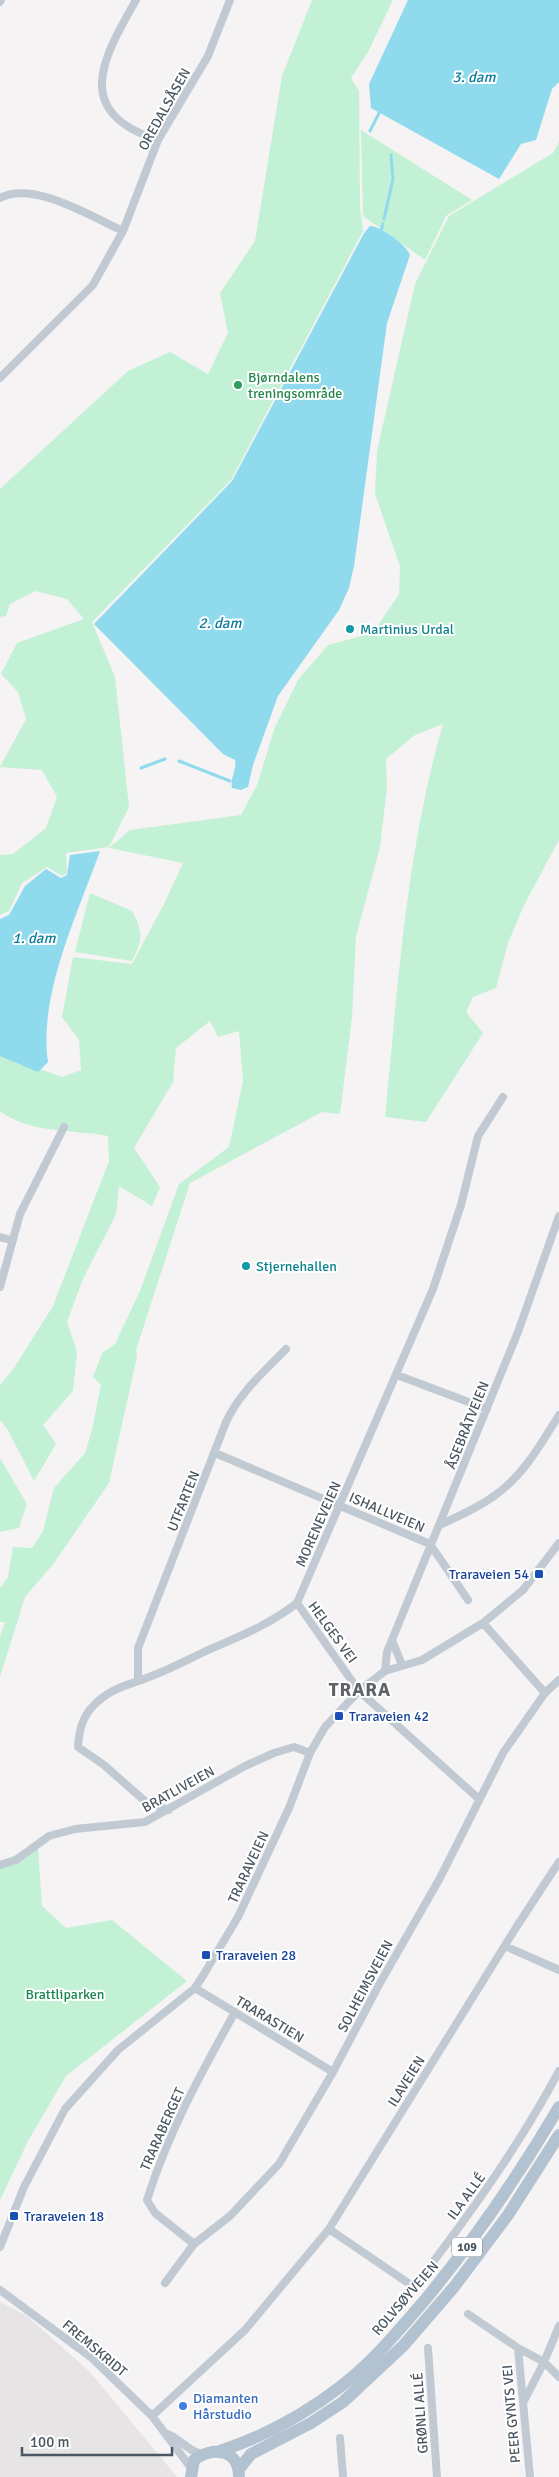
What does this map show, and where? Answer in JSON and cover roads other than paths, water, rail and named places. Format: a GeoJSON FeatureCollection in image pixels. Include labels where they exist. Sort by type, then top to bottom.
{"type":"FeatureCollection","features":[{"type":"Feature","properties":{"kind":"main road","name":"ROLVSØYVEIEN"},"geometry":{"type":"LineString","coordinates":[[220,2451],[272,2429],[316,2404],[341,2386],[394,2336],[453,2266],[500,2203],[559,2107]]}},
{"type":"Feature","properties":{"kind":"main road","name":"109"},"geometry":{"type":"LineString","coordinates":[[239,2473],[251,2454],[311,2423],[343,2402],[403,2346],[454,2287],[503,2222],[559,2135]]}},
{"type":"Feature","properties":{"kind":"main road","name":"109"},"geometry":{"type":"LineString","coordinates":[[202,2454],[209,2451],[220,2451],[233,2458],[239,2473]]}},
{"type":"Feature","properties":{"kind":"main road"},"geometry":{"type":"LineString","coordinates":[[191,2472],[194,2460],[202,2454]]}},
{"type":"Feature","properties":{"kind":"street"},"geometry":{"type":"LineString","coordinates":[[136,0],[110,49],[101,74],[102,96],[116,117],[143,135],[158,140]]}},
{"type":"Feature","properties":{"kind":"street","name":"OREDALSÅSEN"},"geometry":{"type":"LineString","coordinates":[[0,378],[93,286],[123,230],[158,140],[208,56],[230,0]]}},
{"type":"Feature","properties":{"kind":"street"},"geometry":{"type":"LineString","coordinates":[[0,198],[24,193],[47,197],[123,230]]}},
{"type":"Feature","properties":{"kind":"street","name":"MORENEVEIEN"},"geometry":{"type":"LineString","coordinates":[[297,1603],[397,1376],[436,1280],[461,1205],[478,1136],[503,1097]]}},
{"type":"Feature","properties":{"kind":"street"},"geometry":{"type":"LineString","coordinates":[[0,1287],[11,1240],[26,1200],[64,1127]]}},
{"type":"Feature","properties":{"kind":"street","name":"ÅSEBRÅTVEIEN"},"geometry":{"type":"LineString","coordinates":[[385,1671],[387,1652],[518,1332],[559,1216]]}},
{"type":"Feature","properties":{"kind":"street"},"geometry":{"type":"LineString","coordinates":[[0,1236],[11,1240]]}},
{"type":"Feature","properties":{"kind":"street","name":"UTFARTEN"},"geometry":{"type":"LineString","coordinates":[[138,1680],[138,1648],[234,1406],[248,1387],[286,1349]]}},
{"type":"Feature","properties":{"kind":"street"},"geometry":{"type":"LineString","coordinates":[[397,1376],[486,1409]]}},
{"type":"Feature","properties":{"kind":"street"},"geometry":{"type":"LineString","coordinates":[[440,1526],[495,1496],[505,1487],[534,1455],[559,1415]]}},
{"type":"Feature","properties":{"kind":"street","name":"ISHALLVEIEN"},"geometry":{"type":"LineString","coordinates":[[215,1453],[430,1544],[468,1600]]}},
{"type":"Feature","properties":{"kind":"street","name":"TRARAVEIEN"},"geometry":{"type":"LineString","coordinates":[[0,2247],[24,2187],[65,2109],[118,2050],[194,1988],[238,1918],[289,1808],[310,1753],[325,1727],[359,1691],[385,1671],[422,1660],[483,1623],[523,1590],[559,1543]]}},
{"type":"Feature","properties":{"kind":"street"},"geometry":{"type":"LineString","coordinates":[[170,1810],[146,1802],[104,1765],[78,1747],[79,1730],[92,1706],[118,1686],[152,1676],[246,1635],[281,1615],[297,1603]]}},
{"type":"Feature","properties":{"kind":"street","name":"HELGES VEI"},"geometry":{"type":"LineString","coordinates":[[297,1603],[359,1691],[479,1799]]}},
{"type":"Feature","properties":{"kind":"street"},"geometry":{"type":"LineString","coordinates":[[483,1623],[545,1693]]}},
{"type":"Feature","properties":{"kind":"street"},"geometry":{"type":"LineString","coordinates":[[392,1640],[402,1665]]}},
{"type":"Feature","properties":{"kind":"street","name":"SOLHEIMSVEIEN"},"geometry":{"type":"LineString","coordinates":[[165,2282],[194,2244],[230,2216],[279,2164],[334,2072],[380,1983],[440,1878],[503,1753],[545,1693],[559,1680]]}},
{"type":"Feature","properties":{"kind":"street","name":"BRATLIVEIEN"},"geometry":{"type":"LineString","coordinates":[[0,1865],[16,1860],[49,1836],[75,1829],[145,1822],[170,1810],[237,1771],[274,1753],[294,1747],[310,1753]]}},
{"type":"Feature","properties":{"kind":"street","name":"ILAVEIEN"},"geometry":{"type":"LineString","coordinates":[[152,2416],[245,2330],[330,2229],[559,1862]]}},
{"type":"Feature","properties":{"kind":"street"},"geometry":{"type":"LineString","coordinates":[[505,1946],[559,1970]]}},
{"type":"Feature","properties":{"kind":"street","name":"TRARASTIEN"},"geometry":{"type":"LineString","coordinates":[[194,1988],[334,2072]]}},
{"type":"Feature","properties":{"kind":"street","name":"TRARABERGET"},"geometry":{"type":"LineString","coordinates":[[194,2244],[156,2214],[147,2200],[158,2166],[184,2107],[235,2012]]}},
{"type":"Feature","properties":{"kind":"street","name":"ILA ALLÉ"},"geometry":{"type":"LineString","coordinates":[[330,2229],[414,2287],[490,2184],[533,2120],[559,2071]]}},
{"type":"Feature","properties":{"kind":"street","name":"FREMSKRIDT"},"geometry":{"type":"LineString","coordinates":[[0,2290],[92,2358],[152,2416],[191,2472]]}},
{"type":"Feature","properties":{"kind":"street"},"geometry":{"type":"LineString","coordinates":[[468,2314],[518,2348],[544,2362],[559,2377]]}},
{"type":"Feature","properties":{"kind":"street"},"geometry":{"type":"LineString","coordinates":[[524,2401],[544,2362],[559,2326]]}},
{"type":"Feature","properties":{"kind":"street","name":"GRØNLI ALLÉ"},"geometry":{"type":"LineString","coordinates":[[428,2348],[437,2477]]}},
{"type":"Feature","properties":{"kind":"street","name":"PEER GYNTS VEI"},"geometry":{"type":"LineString","coordinates":[[518,2348],[530,2477]]}},
{"type":"Feature","properties":{"kind":"street","name":"FREMSKRIDT"},"geometry":{"type":"LineString","coordinates":[[165,2433],[172,2435],[192,2453],[202,2454]]}},
{"type":"Feature","properties":{"kind":"street"},"geometry":{"type":"LineString","coordinates":[[340,2438],[343,2477]]}},
{"type":"Feature","properties":{"kind":"water","name":"3. dam"},"geometry":{"type":"Polygon","coordinates":[[[408,0],[559,0],[559,82],[552,89],[536,140],[521,144],[499,179],[371,108],[369,84],[408,0]]]}},
{"type":"Feature","properties":{"kind":"water","name":"2. dam"},"geometry":{"type":"Polygon","coordinates":[[[370,226],[380,229],[393,237],[404,246],[410,255],[387,323],[354,566],[349,588],[339,610],[278,696],[253,765],[248,787],[241,790],[232,788],[235,760],[223,754],[94,624],[232,481],[364,233],[370,226]]]}},
{"type":"Feature","properties":{"kind":"water","name":"1. dam"},"geometry":{"type":"Polygon","coordinates":[[[100,851],[71,927],[54,982],[46,1036],[48,1062],[38,1072],[0,1056],[0,919],[9,915],[25,886],[46,869],[61,878],[67,875],[70,855],[100,851]]]}},
{"type":"Feature","properties":{"kind":"waterway"},"geometry":{"type":"LineString","coordinates":[[370,131],[379,113]]}},
{"type":"Feature","properties":{"kind":"waterway"},"geometry":{"type":"LineString","coordinates":[[384,219],[393,179],[391,155]]}},
{"type":"Feature","properties":{"kind":"waterway"},"geometry":{"type":"LineString","coordinates":[[381,231],[383,224]]}},
{"type":"Feature","properties":{"kind":"waterway"},"geometry":{"type":"LineString","coordinates":[[141,768],[165,759]]}},
{"type":"Feature","properties":{"kind":"waterway"},"geometry":{"type":"LineString","coordinates":[[179,761],[230,781]]}},
{"type":"Feature","properties":{"kind":"place","name":"Bjørndalens treningsområde"},"geometry":{"type":"Point","coordinates":[238,385]}},
{"type":"Feature","properties":{"kind":"place","name":"Martinius Urdal"},"geometry":{"type":"Point","coordinates":[350,629]}},
{"type":"Feature","properties":{"kind":"place","name":"Stjernehallen"},"geometry":{"type":"Point","coordinates":[246,1266]}},
{"type":"Feature","properties":{"kind":"place","name":"Traraveien 54"},"geometry":{"type":"Point","coordinates":[539,1574]}},
{"type":"Feature","properties":{"kind":"place","name":"Traraveien 42"},"geometry":{"type":"Point","coordinates":[339,1716]}},
{"type":"Feature","properties":{"kind":"place","name":"Traraveien 28"},"geometry":{"type":"Point","coordinates":[206,1955]}},
{"type":"Feature","properties":{"kind":"place","name":"Traraveien 18"},"geometry":{"type":"Point","coordinates":[14,2216]}},
{"type":"Feature","properties":{"kind":"place","name":"Diamanten Hårstudio"},"geometry":{"type":"Point","coordinates":[183,2406]}},
{"type":"Feature","properties":{"kind":"district","name":"TRARA"},"geometry":{"type":"Point","coordinates":[360,1689]}},
{"type":"Feature","properties":{"kind":"park label","name":"Brattliparken"},"geometry":{"type":"Point","coordinates":[65,1994]}}]}
